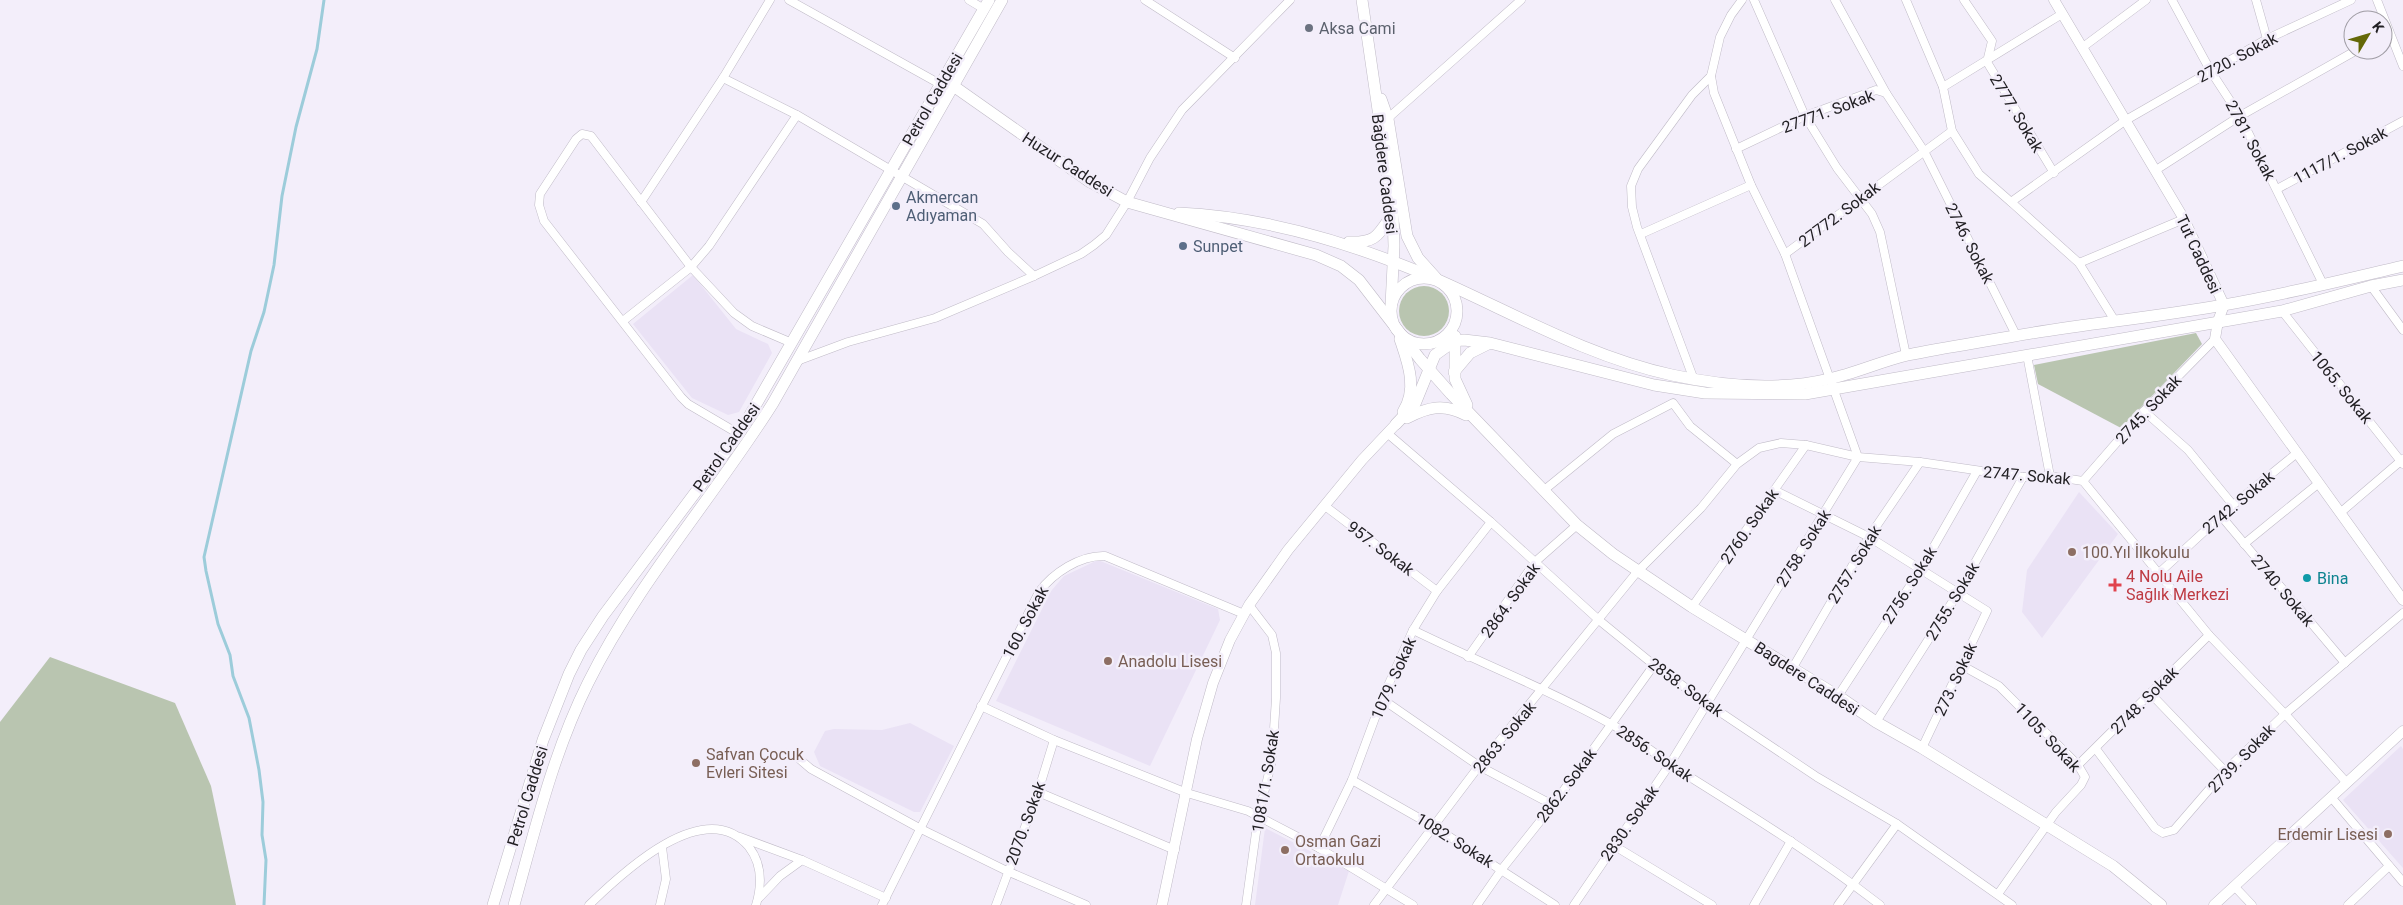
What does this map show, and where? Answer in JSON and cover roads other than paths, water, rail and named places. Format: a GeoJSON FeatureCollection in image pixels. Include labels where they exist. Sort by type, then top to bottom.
{"type":"FeatureCollection","features":[{"type":"Feature","properties":{"kind":"main road"},"geometry":{"type":"LineString","coordinates":[[514,905],[554,764],[567,727],[588,682],[612,638],[646,587],[749,442],[797,361],[896,173],[952,86],[1002,0]]}},
{"type":"Feature","properties":{"kind":"main road","name":"Bağdere Caddesi"},"geometry":{"type":"LineString","coordinates":[[1362,0],[1373,73],[1407,236],[1418,258],[1437,280]]}},
{"type":"Feature","properties":{"kind":"main road","name":"Petrol Caddesi"},"geometry":{"type":"LineString","coordinates":[[493,905],[544,740],[575,662],[602,616],[738,434],[896,173],[940,84],[986,4]]}},
{"type":"Feature","properties":{"kind":"main road","name":"Huzur Caddesi"},"geometry":{"type":"LineString","coordinates":[[952,86],[1090,182],[1127,202],[1155,212],[1307,252],[1333,262],[1359,280],[1397,330]]}},
{"type":"Feature","properties":{"kind":"main road","name":"Bağdere Caddesi"},"geometry":{"type":"LineString","coordinates":[[1383,122],[1393,213],[1392,305]]}},
{"type":"Feature","properties":{"kind":"main road"},"geometry":{"type":"LineString","coordinates":[[1155,212],[1218,214],[1281,227],[1337,242],[1437,280],[1579,344],[1666,374],[1694,380],[1749,385],[1791,384],[1829,379],[1906,355],[2016,335],[2224,305],[2403,266]]}},
{"type":"Feature","properties":{"kind":"main road"},"geometry":{"type":"LineString","coordinates":[[1337,242],[1365,243],[1372,241],[1393,213]]}},
{"type":"Feature","properties":{"kind":"main road"},"geometry":{"type":"LineString","coordinates":[[1396,424],[1407,406],[1411,387],[1410,372],[1392,318],[1392,305],[1396,292],[1411,280],[1424,277],[1437,280],[1448,287],[1455,298],[1458,310],[1454,372],[1457,386],[1477,421]]}},
{"type":"Feature","properties":{"kind":"main road"},"geometry":{"type":"LineString","coordinates":[[1397,330],[1412,342],[1425,344],[1455,341],[1490,343],[1674,388],[1705,393],[1753,395],[1805,394],[1834,391],[1876,380],[2282,311],[2371,286],[2403,280]]}},
{"type":"Feature","properties":{"kind":"main road"},"geometry":{"type":"LineString","coordinates":[[1438,342],[1449,334],[1456,323]]}},
{"type":"Feature","properties":{"kind":"main road"},"geometry":{"type":"LineString","coordinates":[[1397,330],[1428,368],[1477,421]]}},
{"type":"Feature","properties":{"kind":"main road"},"geometry":{"type":"LineString","coordinates":[[1396,424],[1415,404],[1428,368],[1438,352],[1455,341]]}},
{"type":"Feature","properties":{"kind":"main road"},"geometry":{"type":"LineString","coordinates":[[1454,372],[1470,353],[1490,343]]}},
{"type":"Feature","properties":{"kind":"main road"},"geometry":{"type":"LineString","coordinates":[[1396,424],[1434,407],[1454,409],[1477,421]]}},
{"type":"Feature","properties":{"kind":"main road","name":"Bagdere Caddesi"},"geometry":{"type":"LineString","coordinates":[[1477,421],[1577,525],[1637,572],[1838,696],[1876,722],[1922,748],[2114,866],[2161,905]]}},
{"type":"Feature","properties":{"kind":"street"},"geometry":{"type":"LineString","coordinates":[[641,202],[723,78],[770,0]]}},
{"type":"Feature","properties":{"kind":"street"},"geometry":{"type":"LineString","coordinates":[[789,0],[940,84]]}},
{"type":"Feature","properties":{"kind":"street"},"geometry":{"type":"LineString","coordinates":[[969,0],[986,4]]}},
{"type":"Feature","properties":{"kind":"street"},"geometry":{"type":"LineString","coordinates":[[1145,0],[1157,3],[1234,58]]}},
{"type":"Feature","properties":{"kind":"street"},"geometry":{"type":"LineString","coordinates":[[797,361],[848,342],[935,318],[1034,276],[1081,254],[1094,245],[1106,235],[1127,202],[1170,125],[1188,104],[1290,0]]}},
{"type":"Feature","properties":{"kind":"street"},"geometry":{"type":"LineString","coordinates":[[1383,122],[1521,0]]}},
{"type":"Feature","properties":{"kind":"street"},"geometry":{"type":"LineString","coordinates":[[1694,380],[1640,234],[1632,207],[1631,186],[1638,169],[1692,95],[1711,76],[1720,37],[1731,15],[1742,0]]}},
{"type":"Feature","properties":{"kind":"street"},"geometry":{"type":"LineString","coordinates":[[1754,0],[1805,116],[1838,168],[1872,214],[1880,232],[1906,355]]}},
{"type":"Feature","properties":{"kind":"street"},"geometry":{"type":"LineString","coordinates":[[1835,0],[1886,93]]}},
{"type":"Feature","properties":{"kind":"street"},"geometry":{"type":"LineString","coordinates":[[1906,0],[1943,87],[1952,131],[1979,174],[2080,263],[2115,321]]}},
{"type":"Feature","properties":{"kind":"street","name":"2777. Sokak"},"geometry":{"type":"LineString","coordinates":[[1964,0],[1992,40],[1987,62],[2054,173]]}},
{"type":"Feature","properties":{"kind":"street","name":"Tut Caddesi"},"geometry":{"type":"LineString","coordinates":[[2054,0],[2184,219],[2224,305],[2218,321],[2215,339]]}},
{"type":"Feature","properties":{"kind":"street"},"geometry":{"type":"LineString","coordinates":[[2083,47],[2146,0]]}},
{"type":"Feature","properties":{"kind":"street","name":"2781. Sokak"},"geometry":{"type":"LineString","coordinates":[[2172,0],[2210,70],[2240,116],[2323,284]]}},
{"type":"Feature","properties":{"kind":"street"},"geometry":{"type":"LineString","coordinates":[[2256,0],[2268,39]]}},
{"type":"Feature","properties":{"kind":"street","name":"2720. Sokak"},"geometry":{"type":"LineString","coordinates":[[2012,202],[2126,120],[2210,70],[2268,39],[2347,1]]}},
{"type":"Feature","properties":{"kind":"street"},"geometry":{"type":"LineString","coordinates":[[1943,87],[1987,62],[2062,14]]}},
{"type":"Feature","properties":{"kind":"street"},"geometry":{"type":"LineString","coordinates":[[2393,47],[2403,66]]}},
{"type":"Feature","properties":{"kind":"street"},"geometry":{"type":"LineString","coordinates":[[2156,170],[2240,116],[2343,58]]}},
{"type":"Feature","properties":{"kind":"street","name":"27772. Sokak"},"geometry":{"type":"LineString","coordinates":[[1711,76],[1714,93],[1736,149],[1751,185],[1785,254],[1952,131]]}},
{"type":"Feature","properties":{"kind":"street"},"geometry":{"type":"LineString","coordinates":[[723,78],[797,115],[983,224],[1008,252],[1034,276]]}},
{"type":"Feature","properties":{"kind":"street","name":"27771. Sokak"},"geometry":{"type":"LineString","coordinates":[[1736,149],[1805,116],[1876,90],[1886,93],[1924,151]]}},
{"type":"Feature","properties":{"kind":"street"},"geometry":{"type":"LineString","coordinates":[[623,321],[691,267],[709,246],[797,115]]}},
{"type":"Feature","properties":{"kind":"street","name":"1117/1. Sokak"},"geometry":{"type":"LineString","coordinates":[[2278,190],[2403,121]]}},
{"type":"Feature","properties":{"kind":"street"},"geometry":{"type":"LineString","coordinates":[[738,434],[688,404],[681,397],[544,221],[539,205],[540,194],[576,139],[582,134],[588,134],[691,267],[739,318],[752,326],[792,343]]}},
{"type":"Feature","properties":{"kind":"street","name":"2746. Sokak"},"geometry":{"type":"LineString","coordinates":[[1924,151],[2016,335]]}},
{"type":"Feature","properties":{"kind":"street"},"geometry":{"type":"LineString","coordinates":[[1640,234],[1751,185]]}},
{"type":"Feature","properties":{"kind":"street"},"geometry":{"type":"LineString","coordinates":[[2080,263],[2184,219]]}},
{"type":"Feature","properties":{"kind":"street"},"geometry":{"type":"LineString","coordinates":[[1785,254],[1858,457]]}},
{"type":"Feature","properties":{"kind":"street"},"geometry":{"type":"LineString","coordinates":[[2371,286],[2403,330]]}},
{"type":"Feature","properties":{"kind":"street","name":"1065. Sokak"},"geometry":{"type":"LineString","coordinates":[[2282,311],[2402,461]]}},
{"type":"Feature","properties":{"kind":"street"},"geometry":{"type":"LineString","coordinates":[[2215,339],[2403,600]]}},
{"type":"Feature","properties":{"kind":"street","name":"2745. Sokak"},"geometry":{"type":"LineString","coordinates":[[2083,481],[2144,411],[2215,339]]}},
{"type":"Feature","properties":{"kind":"street"},"geometry":{"type":"LineString","coordinates":[[2027,355],[2050,476]]}},
{"type":"Feature","properties":{"kind":"street"},"geometry":{"type":"LineString","coordinates":[[1637,572],[1701,508],[1737,464],[1690,426],[1673,403],[1674,388]]}},
{"type":"Feature","properties":{"kind":"street"},"geometry":{"type":"LineString","coordinates":[[1543,491],[1613,434],[1673,403]]}},
{"type":"Feature","properties":{"kind":"street"},"geometry":{"type":"LineString","coordinates":[[2144,411],[2188,450],[2233,505]]}},
{"type":"Feature","properties":{"kind":"street"},"geometry":{"type":"LineString","coordinates":[[1162,905],[1197,739],[1212,683],[1230,640],[1246,610],[1288,550],[1362,460],[1396,424]]}},
{"type":"Feature","properties":{"kind":"street","name":"2858. Sokak"},"geometry":{"type":"LineString","coordinates":[[1387,433],[1654,665],[1708,704],[1817,777],[1897,824],[2011,905]]}},
{"type":"Feature","properties":{"kind":"street","name":"2747. Sokak"},"geometry":{"type":"LineString","coordinates":[[1737,464],[1759,448],[1781,443],[1806,445],[1858,457],[1920,462],[2023,477],[2050,476],[2083,481],[2209,635],[2285,714],[2347,783]]}},
{"type":"Feature","properties":{"kind":"street","name":"2760. Sokak"},"geometry":{"type":"LineString","coordinates":[[1692,607],[1806,445]]}},
{"type":"Feature","properties":{"kind":"street","name":"2742. Sokak"},"geometry":{"type":"LineString","coordinates":[[2159,574],[2233,505],[2298,453]]}},
{"type":"Feature","properties":{"kind":"street","name":"2758. Sokak"},"geometry":{"type":"LineString","coordinates":[[1745,638],[1825,514],[1858,457]]}},
{"type":"Feature","properties":{"kind":"street"},"geometry":{"type":"LineString","coordinates":[[2340,512],[2402,461]]}},
{"type":"Feature","properties":{"kind":"street","name":"2757. Sokak"},"geometry":{"type":"LineString","coordinates":[[1792,668],[1869,537],[1920,462]]}},
{"type":"Feature","properties":{"kind":"street","name":"2756. Sokak"},"geometry":{"type":"LineString","coordinates":[[1838,696],[1921,569],[1977,471]]}},
{"type":"Feature","properties":{"kind":"street","name":"2755. Sokak"},"geometry":{"type":"LineString","coordinates":[[1876,722],[1958,593],[2023,477]]}},
{"type":"Feature","properties":{"kind":"street"},"geometry":{"type":"LineString","coordinates":[[2244,544],[2319,483]]}},
{"type":"Feature","properties":{"kind":"street"},"geometry":{"type":"LineString","coordinates":[[1774,490],[1869,537],[1958,593]]}},
{"type":"Feature","properties":{"kind":"street","name":"957. Sokak"},"geometry":{"type":"LineString","coordinates":[[1325,506],[1437,591]]}},
{"type":"Feature","properties":{"kind":"street","name":"2740. Sokak"},"geometry":{"type":"LineString","coordinates":[[2221,516],[2345,663]]}},
{"type":"Feature","properties":{"kind":"street","name":"1079. Sokak"},"geometry":{"type":"LineString","coordinates":[[1319,848],[1352,780],[1382,699],[1413,630],[1437,591],[1491,522]]}},
{"type":"Feature","properties":{"kind":"street","name":"2864. Sokak"},"geometry":{"type":"LineString","coordinates":[[1468,657],[1535,562],[1577,525]]}},
{"type":"Feature","properties":{"kind":"street","name":"160. Sokak"},"geometry":{"type":"LineString","coordinates":[[884,901],[1039,592],[1056,573],[1093,556],[1114,558],[1246,610]]}},
{"type":"Feature","properties":{"kind":"street","name":"2863. Sokak"},"geometry":{"type":"LineString","coordinates":[[1374,905],[1479,766],[1600,620],[1637,572]]}},
{"type":"Feature","properties":{"kind":"street","name":"273. Sokak"},"geometry":{"type":"LineString","coordinates":[[1922,748],[1988,611],[1958,593]]}},
{"type":"Feature","properties":{"kind":"street","name":"1081/1. Sokak"},"geometry":{"type":"LineString","coordinates":[[1246,610],[1272,635],[1276,653],[1276,698],[1272,760],[1258,818],[1246,905]]}},
{"type":"Feature","properties":{"kind":"street","name":"2739. Sokak"},"geometry":{"type":"LineString","coordinates":[[2096,749],[2155,828],[2163,833],[2174,830],[2225,771],[2285,714],[2403,613]]}},
{"type":"Feature","properties":{"kind":"street","name":"2856. Sokak"},"geometry":{"type":"LineString","coordinates":[[1413,630],[1468,657],[1544,688],[1612,724],[1670,764],[1791,841],[1852,883],[1880,905]]}},
{"type":"Feature","properties":{"kind":"street","name":"2748. Sokak"},"geometry":{"type":"LineString","coordinates":[[2078,765],[2209,635]]}},
{"type":"Feature","properties":{"kind":"street","name":"2830. Sokak"},"geometry":{"type":"LineString","coordinates":[[1574,905],[1613,845],[1670,764],[1708,704],[1745,638]]}},
{"type":"Feature","properties":{"kind":"street","name":"2862. Sokak"},"geometry":{"type":"LineString","coordinates":[[1477,905],[1502,869],[1553,806],[1654,665]]}},
{"type":"Feature","properties":{"kind":"street","name":"1105. Sokak"},"geometry":{"type":"LineString","coordinates":[[1961,665],[1999,686],[2078,765],[2085,777],[2081,785],[2056,812],[2047,825]]}},
{"type":"Feature","properties":{"kind":"street"},"geometry":{"type":"LineString","coordinates":[[2150,693],[2225,771]]}},
{"type":"Feature","properties":{"kind":"street"},"geometry":{"type":"LineString","coordinates":[[1382,699],[1479,766],[1553,806]]}},
{"type":"Feature","properties":{"kind":"street"},"geometry":{"type":"LineString","coordinates":[[981,706],[1054,740],[1187,793],[1248,811],[1258,818],[1319,848],[1413,905]]}},
{"type":"Feature","properties":{"kind":"street"},"geometry":{"type":"LineString","coordinates":[[2214,905],[2331,797],[2402,735]]}},
{"type":"Feature","properties":{"kind":"street","name":"2070. Sokak"},"geometry":{"type":"LineString","coordinates":[[996,905],[1007,871],[1038,792],[1054,740]]}},
{"type":"Feature","properties":{"kind":"street"},"geometry":{"type":"LineString","coordinates":[[797,757],[811,769],[921,829],[1007,871],[1086,905]]}},
{"type":"Feature","properties":{"kind":"street","name":"1082. Sokak"},"geometry":{"type":"LineString","coordinates":[[1352,780],[1433,826],[1555,905]]}},
{"type":"Feature","properties":{"kind":"street"},"geometry":{"type":"LineString","coordinates":[[1038,792],[1175,850]]}},
{"type":"Feature","properties":{"kind":"street"},"geometry":{"type":"LineString","coordinates":[[2331,797],[2403,882]]}},
{"type":"Feature","properties":{"kind":"street"},"geometry":{"type":"LineString","coordinates":[[1838,905],[1852,883],[1897,824]]}},
{"type":"Feature","properties":{"kind":"street"},"geometry":{"type":"LineString","coordinates":[[1998,894],[2047,825]]}},
{"type":"Feature","properties":{"kind":"street"},"geometry":{"type":"LineString","coordinates":[[589,905],[623,874],[662,847],[696,830],[712,828],[729,832],[802,860],[884,901]]}},
{"type":"Feature","properties":{"kind":"street"},"geometry":{"type":"LineString","coordinates":[[729,832],[743,841],[756,859],[760,880],[757,902]]}},
{"type":"Feature","properties":{"kind":"street"},"geometry":{"type":"LineString","coordinates":[[1754,905],[1791,841]]}},
{"type":"Feature","properties":{"kind":"street"},"geometry":{"type":"LineString","coordinates":[[1613,845],[1712,905]]}},
{"type":"Feature","properties":{"kind":"street"},"geometry":{"type":"LineString","coordinates":[[660,905],[666,879],[662,847]]}},
{"type":"Feature","properties":{"kind":"street"},"geometry":{"type":"LineString","coordinates":[[757,902],[780,876],[802,860]]}},
{"type":"Feature","properties":{"kind":"street"},"geometry":{"type":"LineString","coordinates":[[2348,905],[2389,866]]}},
{"type":"Feature","properties":{"kind":"street"},"geometry":{"type":"LineString","coordinates":[[2235,887],[2252,905]]}},
{"type":"Feature","properties":{"kind":"waterway"},"geometry":{"type":"LineString","coordinates":[[264,905],[266,860],[262,835],[263,802],[259,770],[249,718],[233,676],[230,655],[218,624],[204,557],[251,351],[264,312],[274,265],[282,196],[296,127],[317,49],[324,0]]}},
{"type":"Feature","properties":{"kind":"place","name":"Aksa Cami"},"geometry":{"type":"Point","coordinates":[1309,28]}},
{"type":"Feature","properties":{"kind":"place","name":"Akmercan Adıyaman"},"geometry":{"type":"Point","coordinates":[896,206]}},
{"type":"Feature","properties":{"kind":"place","name":"Sunpet"},"geometry":{"type":"Point","coordinates":[1183,246]}},
{"type":"Feature","properties":{"kind":"place","name":"100.Yıl İlkokulu"},"geometry":{"type":"Point","coordinates":[2072,552]}},
{"type":"Feature","properties":{"kind":"place","name":"Bina"},"geometry":{"type":"Point","coordinates":[2307,578]}},
{"type":"Feature","properties":{"kind":"place","name":"4 Nolu Aile Sağlık Merkezi"},"geometry":{"type":"Point","coordinates":[2115,585]}},
{"type":"Feature","properties":{"kind":"place","name":"Anadolu Lisesi"},"geometry":{"type":"Point","coordinates":[1108,661]}},
{"type":"Feature","properties":{"kind":"place","name":"Safvan Çocuk Evleri Sitesi"},"geometry":{"type":"Point","coordinates":[696,763]}},
{"type":"Feature","properties":{"kind":"place","name":"Erdemir Lisesi"},"geometry":{"type":"Point","coordinates":[2388,834]}},
{"type":"Feature","properties":{"kind":"place","name":"Osman Gazi Ortaokulu"},"geometry":{"type":"Point","coordinates":[1285,850]}}]}
